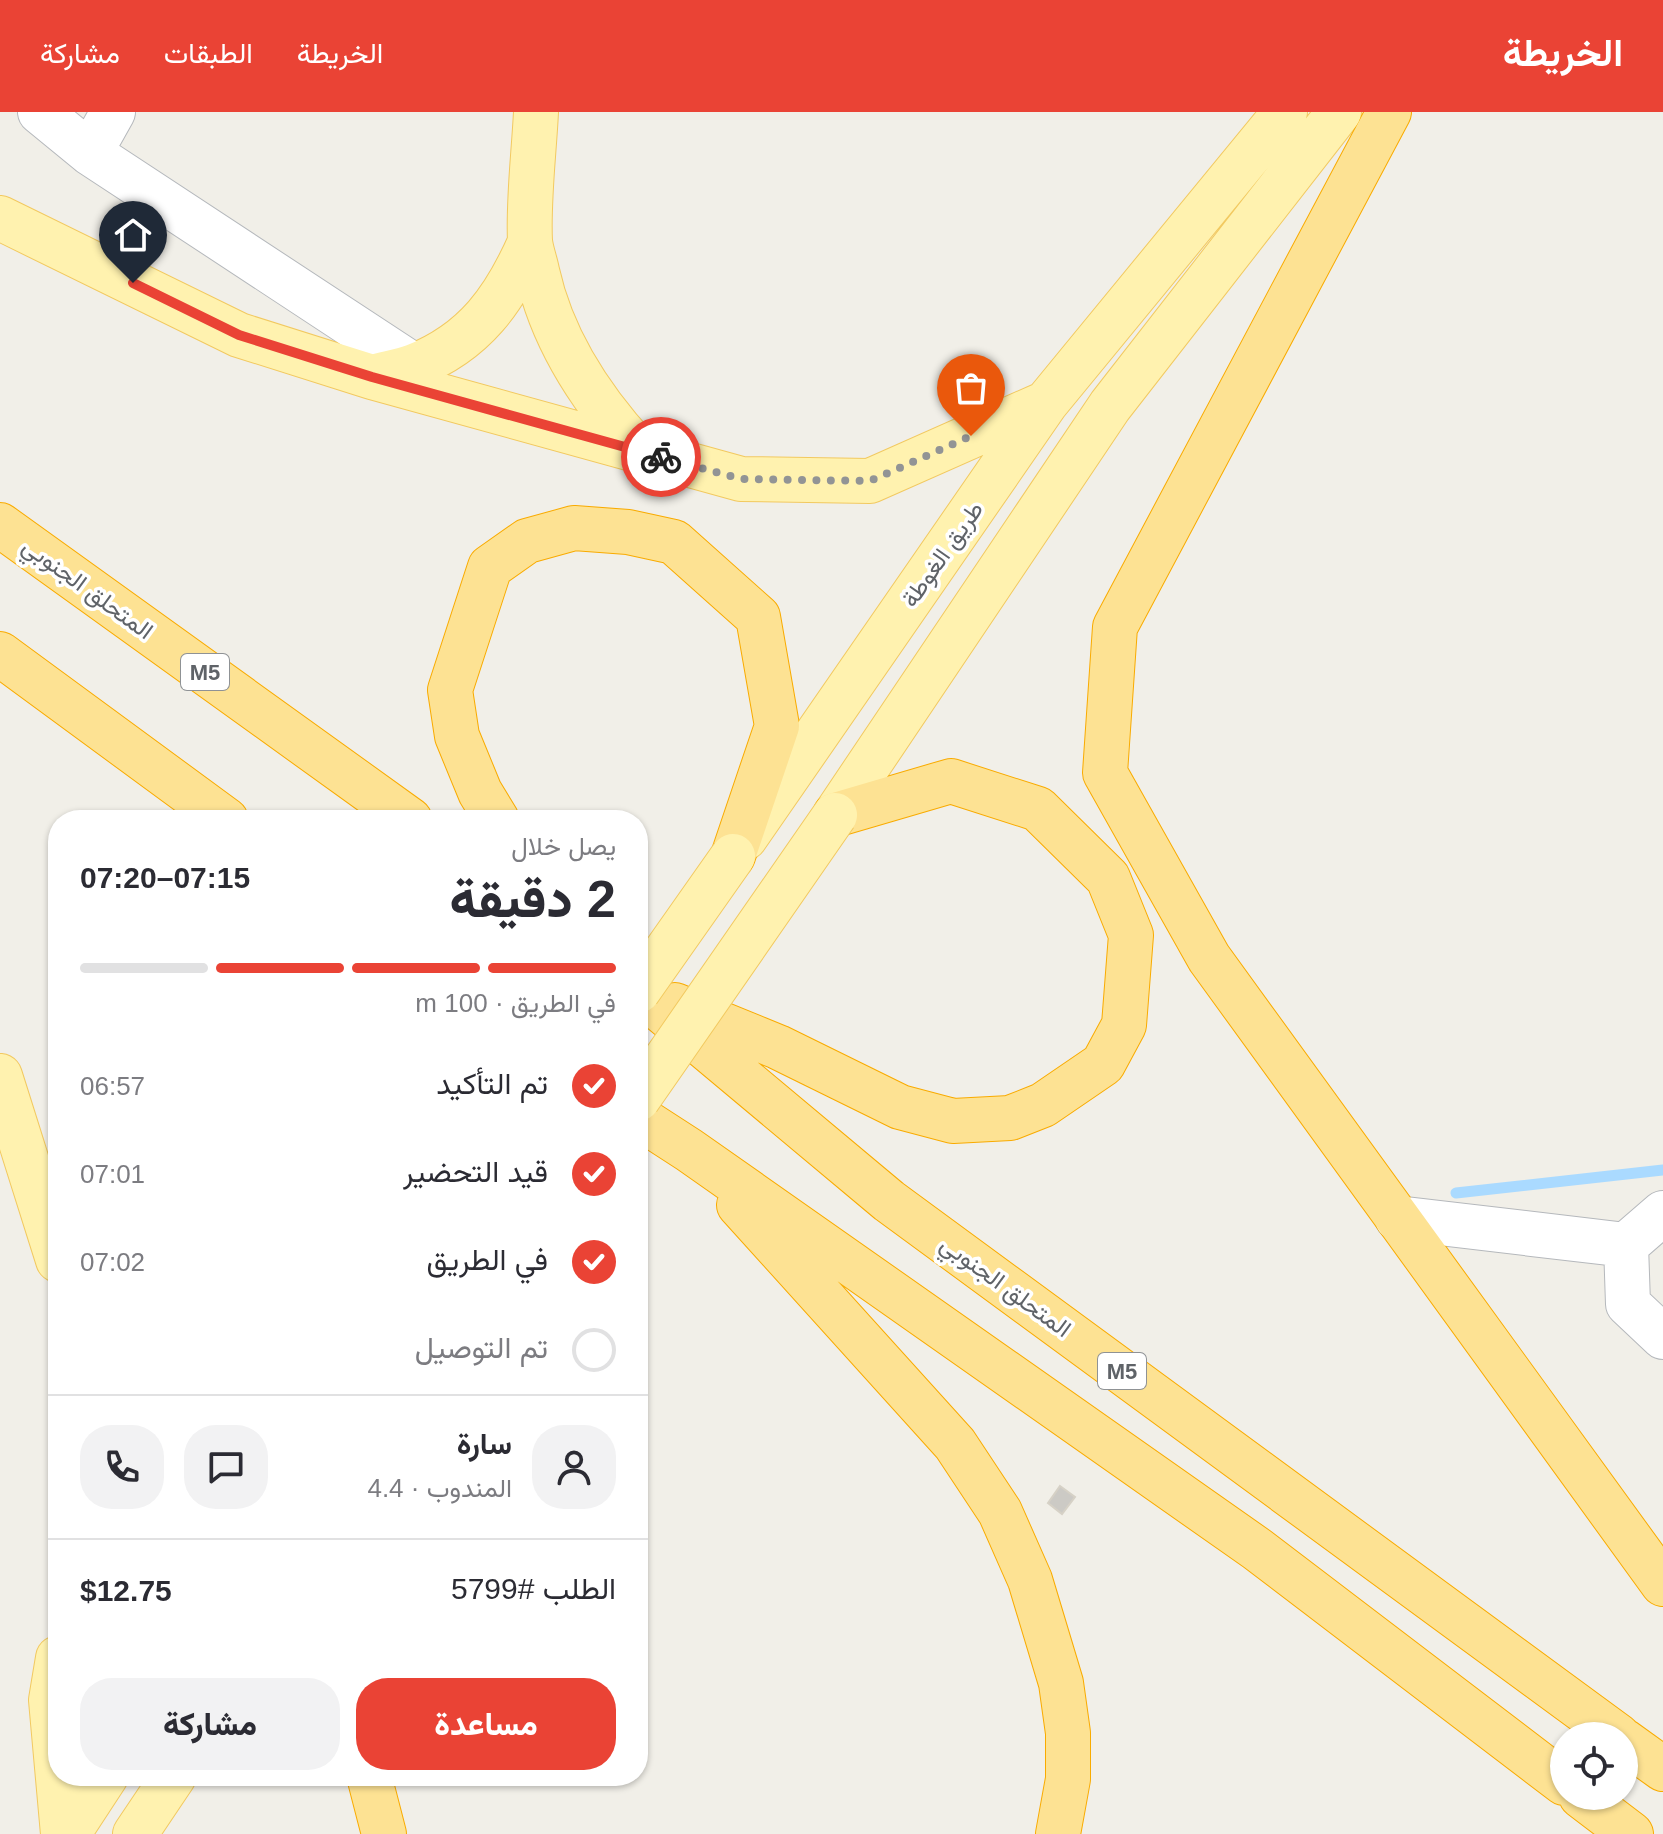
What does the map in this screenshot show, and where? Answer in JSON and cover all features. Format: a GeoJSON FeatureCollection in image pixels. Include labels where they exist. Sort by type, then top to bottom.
{"type":"FeatureCollection","features":[{"type":"Feature","properties":{"kind":"highway"},"geometry":{"type":"LineString","coordinates":[[1389,112],[1115,627],[1105,773],[1209,958],[1663,1584]]}},
{"type":"Feature","properties":{"kind":"highway","name":"المتحلق الجنوبي"},"geometry":{"type":"LineString","coordinates":[[0,525],[396,810]]}},
{"type":"Feature","properties":{"kind":"highway"},"geometry":{"type":"LineString","coordinates":[[491,810],[480,792],[457,736],[450,690],[490,567],[527,541],[574,528],[628,532],[674,542],[758,617],[777,726],[733,856]]}},
{"type":"Feature","properties":{"kind":"highway"},"geometry":{"type":"LineString","coordinates":[[0,654],[212,810]]}},
{"type":"Feature","properties":{"kind":"highway"},"geometry":{"type":"LineString","coordinates":[[648,995],[778,1047],[900,1107],[953,1121],[1010,1118],[1043,1105],[1103,1064],[1124,1025],[1131,935],[1108,878],[1038,809],[951,781],[835,815]]}},
{"type":"Feature","properties":{"kind":"highway","name":"المتحلق الجنوبي"},"geometry":{"type":"LineString","coordinates":[[648,999],[889,1201],[1599,1722]]}},
{"type":"Feature","properties":{"kind":"highway"},"geometry":{"type":"LineString","coordinates":[[648,1123],[1257,1549],[1550,1772]]}},
{"type":"Feature","properties":{"kind":"highway"},"geometry":{"type":"LineString","coordinates":[[689,1150],[955,1444],[1000,1512],[1030,1580],[1061,1683],[1068,1733],[1068,1779],[1058,1834]]}},
{"type":"Feature","properties":{"kind":"highway"},"geometry":{"type":"LineString","coordinates":[[1638,1751],[1663,1769]]}},
{"type":"Feature","properties":{"kind":"highway"},"geometry":{"type":"LineString","coordinates":[[372,1786],[384,1834]]}},
{"type":"Feature","properties":{"kind":"highway"},"geometry":{"type":"LineString","coordinates":[[1599,1810],[1631,1834]]}},
{"type":"Feature","properties":{"kind":"main road"},"geometry":{"type":"LineString","coordinates":[[536,112],[530,242],[540,284],[569,357],[604,411],[638,450]]}},
{"type":"Feature","properties":{"kind":"main road","name":"طريق الغوطة"},"geometry":{"type":"LineString","coordinates":[[648,977],[1046,403],[1285,112]]}},
{"type":"Feature","properties":{"kind":"main road"},"geometry":{"type":"LineString","coordinates":[[648,1085],[835,815],[1110,406],[1339,112]]}},
{"type":"Feature","properties":{"kind":"main road"},"geometry":{"type":"LineString","coordinates":[[0,218],[239,335],[372,377],[741,479],[870,481],[1046,403]]}},
{"type":"Feature","properties":{"kind":"main road"},"geometry":{"type":"LineString","coordinates":[[372,377],[414,366],[453,346],[487,317],[512,282],[530,242]]}},
{"type":"Feature","properties":{"kind":"main road"},"geometry":{"type":"LineString","coordinates":[[0,1076],[48,1228]]}},
{"type":"Feature","properties":{"kind":"main road"},"geometry":{"type":"LineString","coordinates":[[60,1786],[65,1834]]}},
{"type":"Feature","properties":{"kind":"main road"},"geometry":{"type":"LineString","coordinates":[[65,1834],[99,1786]]}},
{"type":"Feature","properties":{"kind":"main road"},"geometry":{"type":"LineString","coordinates":[[135,1834],[167,1786]]}},
{"type":"Feature","properties":{"kind":"street"},"geometry":{"type":"LineString","coordinates":[[40,112],[90,153],[414,366]]}},
{"type":"Feature","properties":{"kind":"street"},"geometry":{"type":"LineString","coordinates":[[90,153],[113,112]]}},
{"type":"Feature","properties":{"kind":"street"},"geometry":{"type":"LineString","coordinates":[[1397,1218],[1626,1245],[1663,1213]]}},
{"type":"Feature","properties":{"kind":"street"},"geometry":{"type":"LineString","coordinates":[[1626,1245],[1628,1304],[1663,1337]]}},
{"type":"Feature","properties":{"kind":"building"},"geometry":{"type":"Polygon","coordinates":[[[1060,1486],[1075,1497],[1062,1514],[1048,1503],[1060,1486]]]}},
{"type":"Feature","properties":{"kind":"waterway"},"geometry":{"type":"LineString","coordinates":[[1456,1193],[1663,1170]]}},
{"type":"Feature","properties":{"kind":"way so far"},"geometry":{"type":"LineString","coordinates":[[661,457],[741,479],[870,481],[971,436]]}},
{"type":"Feature","properties":{"kind":"route"},"geometry":{"type":"LineString","coordinates":[[133,283],[239,335],[372,377],[661,457]]}}]}
